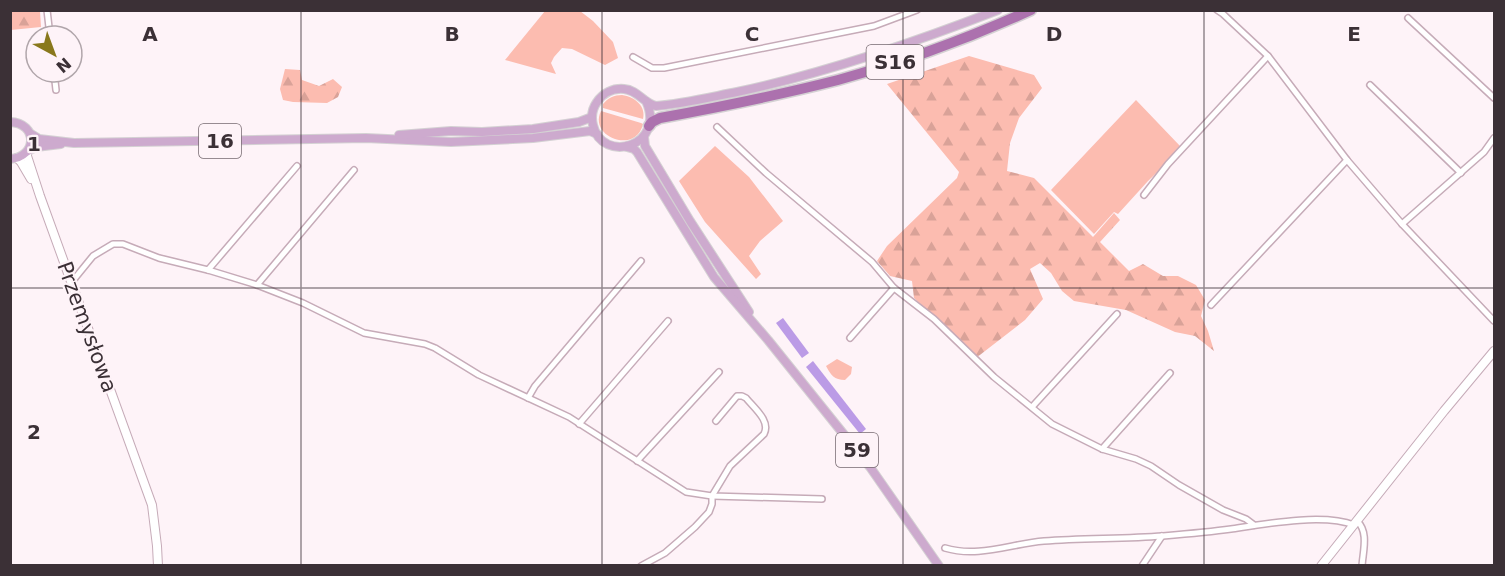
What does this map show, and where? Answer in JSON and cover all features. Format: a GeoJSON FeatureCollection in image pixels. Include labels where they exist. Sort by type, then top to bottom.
{"type":"FeatureCollection","features":[{"type":"Feature","properties":{"kind":"highway","name":"S16"},"geometry":{"type":"LineString","coordinates":[[649,126],[660,118],[754,100],[840,79],[893,63],[948,44],[1032,10]]}},
{"type":"Feature","properties":{"kind":"main road","name":"S16"},"geometry":{"type":"LineString","coordinates":[[646,101],[660,106],[794,78],[890,50],[998,10]]}},
{"type":"Feature","properties":{"kind":"main road"},"geometry":{"type":"LineString","coordinates":[[597,134],[592,117],[598,100],[611,90],[618,88],[640,95],[646,101],[651,116],[649,126],[644,137],[626,147]]}},
{"type":"Feature","properties":{"kind":"main road","name":"16"},"geometry":{"type":"LineString","coordinates":[[366,138],[451,131],[533,129],[579,123],[592,117]]}},
{"type":"Feature","properties":{"kind":"main road","name":"16"},"geometry":{"type":"LineString","coordinates":[[11,121],[23,125],[30,134],[39,138],[74,142]]}},
{"type":"Feature","properties":{"kind":"main road","name":"16"},"geometry":{"type":"LineString","coordinates":[[14,158],[36,147],[74,142],[366,138],[451,142],[533,138],[590,131],[610,145],[626,147]]}},
{"type":"Feature","properties":{"kind":"main road"},"geometry":{"type":"LineString","coordinates":[[27,152],[30,146],[30,134]]}},
{"type":"Feature","properties":{"kind":"main road","name":"59"},"geometry":{"type":"LineString","coordinates":[[644,137],[645,146],[677,201],[768,340]]}},
{"type":"Feature","properties":{"kind":"main road","name":"59"},"geometry":{"type":"LineString","coordinates":[[626,147],[634,149],[639,156],[714,277],[870,466],[939,566]]}},
{"type":"Feature","properties":{"kind":"street"},"geometry":{"type":"LineString","coordinates":[[633,57],[652,68],[664,68],[874,26],[917,10]]}},
{"type":"Feature","properties":{"kind":"street"},"geometry":{"type":"LineString","coordinates":[[1217,10],[1268,56],[1347,160],[1402,224],[1494,321]]}},
{"type":"Feature","properties":{"kind":"street"},"geometry":{"type":"LineString","coordinates":[[1408,18],[1494,98]]}},
{"type":"Feature","properties":{"kind":"street"},"geometry":{"type":"LineString","coordinates":[[1144,195],[1168,164],[1268,56]]}},
{"type":"Feature","properties":{"kind":"street"},"geometry":{"type":"LineString","coordinates":[[55,84],[56,90]]}},
{"type":"Feature","properties":{"kind":"street"},"geometry":{"type":"LineString","coordinates":[[1370,85],[1461,173]]}},
{"type":"Feature","properties":{"kind":"street"},"geometry":{"type":"LineString","coordinates":[[717,127],[766,173],[872,262],[894,288],[934,319],[994,377],[1052,424],[1102,449],[1151,466],[1223,510],[1246,519],[1254,525]]}},
{"type":"Feature","properties":{"kind":"street"},"geometry":{"type":"LineString","coordinates":[[1402,224],[1484,152],[1494,138]]}},
{"type":"Feature","properties":{"kind":"street","name":"Przemysłowa"},"geometry":{"type":"LineString","coordinates":[[27,152],[40,196],[152,505],[158,566]]}},
{"type":"Feature","properties":{"kind":"street","name":"Przemysłowa"},"geometry":{"type":"LineString","coordinates":[[14,158],[26,169],[40,196]]}},
{"type":"Feature","properties":{"kind":"street"},"geometry":{"type":"LineString","coordinates":[[1210,305],[1347,160]]}},
{"type":"Feature","properties":{"kind":"street"},"geometry":{"type":"LineString","coordinates":[[208,270],[297,166]]}},
{"type":"Feature","properties":{"kind":"street"},"geometry":{"type":"LineString","coordinates":[[257,285],[354,170]]}},
{"type":"Feature","properties":{"kind":"street"},"geometry":{"type":"LineString","coordinates":[[71,283],[93,255],[113,244],[123,244],[159,258],[257,285],[303,303],[364,333],[425,344],[435,348],[479,375],[569,417],[686,492],[712,496],[822,499]]}},
{"type":"Feature","properties":{"kind":"street"},"geometry":{"type":"LineString","coordinates":[[528,398],[535,386],[641,261]]}},
{"type":"Feature","properties":{"kind":"street"},"geometry":{"type":"LineString","coordinates":[[850,338],[894,288]]}},
{"type":"Feature","properties":{"kind":"street"},"geometry":{"type":"LineString","coordinates":[[1032,407],[1117,314]]}},
{"type":"Feature","properties":{"kind":"street"},"geometry":{"type":"LineString","coordinates":[[579,424],[668,321]]}},
{"type":"Feature","properties":{"kind":"street"},"geometry":{"type":"LineString","coordinates":[[1321,566],[1494,351]]}},
{"type":"Feature","properties":{"kind":"street"},"geometry":{"type":"LineString","coordinates":[[637,461],[719,372]]}},
{"type":"Feature","properties":{"kind":"street"},"geometry":{"type":"LineString","coordinates":[[1102,449],[1170,373]]}},
{"type":"Feature","properties":{"kind":"street"},"geometry":{"type":"LineString","coordinates":[[641,566],[665,553],[709,512],[712,496],[730,466],[764,434],[767,428],[766,422],[742,396],[737,396],[716,421]]}},
{"type":"Feature","properties":{"kind":"street"},"geometry":{"type":"LineString","coordinates":[[945,548],[961,552],[978,552],[1042,541],[1162,536],[1291,521],[1330,520],[1361,525],[1364,535],[1362,566]]}},
{"type":"Feature","properties":{"kind":"street"},"geometry":{"type":"LineString","coordinates":[[1142,566],[1162,536]]}},
{"type":"Feature","properties":{"kind":"green space"},"geometry":{"type":"Polygon","coordinates":[[[11,10],[40,11],[41,24],[24,24],[24,29],[11,30],[11,10]]]}},
{"type":"Feature","properties":{"kind":"green space"},"geometry":{"type":"Polygon","coordinates":[[[545,11],[580,11],[613,42],[618,58],[605,65],[572,49],[562,48],[551,63],[556,74],[505,60],[545,11]]]}},
{"type":"Feature","properties":{"kind":"green space"},"geometry":{"type":"Polygon","coordinates":[[[969,56],[1034,75],[1042,88],[1019,118],[1010,143],[1007,171],[1034,178],[1093,237],[1114,213],[1120,220],[1100,242],[1129,271],[1143,264],[1163,276],[1178,276],[1196,285],[1205,300],[1201,316],[1214,351],[1195,336],[1175,332],[1126,310],[1074,301],[1062,291],[1051,273],[1040,263],[1030,269],[1043,299],[1025,320],[976,358],[914,298],[912,281],[890,276],[877,261],[887,246],[957,178],[959,172],[887,84],[969,56]]]}},
{"type":"Feature","properties":{"kind":"green space"},"geometry":{"type":"Polygon","coordinates":[[[285,69],[300,70],[302,80],[319,86],[333,79],[342,87],[338,97],[327,103],[283,100],[280,89],[285,69]]]}},
{"type":"Feature","properties":{"kind":"green space"},"geometry":{"type":"Polygon","coordinates":[[[622,95],[631,98],[641,106],[643,119],[603,108],[603,104],[609,99],[622,95]]]}},
{"type":"Feature","properties":{"kind":"green space"},"geometry":{"type":"Polygon","coordinates":[[[1136,100],[1180,146],[1172,158],[1118,214],[1114,212],[1094,234],[1051,190],[1136,100]]]}},
{"type":"Feature","properties":{"kind":"green space"},"geometry":{"type":"Polygon","coordinates":[[[601,111],[643,124],[639,133],[632,139],[614,139],[601,128],[599,120],[601,111]]]}},
{"type":"Feature","properties":{"kind":"green space"},"geometry":{"type":"Polygon","coordinates":[[[715,146],[749,177],[783,221],[760,241],[749,256],[761,274],[756,279],[705,222],[679,181],[715,146]]]}},
{"type":"Feature","properties":{"kind":"green space"},"geometry":{"type":"Polygon","coordinates":[[[837,359],[852,367],[851,374],[845,380],[833,376],[826,366],[837,359]]]}},
{"type":"Feature","properties":{"kind":"shaded area"},"geometry":{"type":"Polygon","coordinates":[[[783,318],[809,353],[802,358],[776,323],[783,318]]]}},
{"type":"Feature","properties":{"kind":"shaded area"},"geometry":{"type":"Polygon","coordinates":[[[813,361],[866,429],[860,434],[806,367],[813,361]]]}}]}
